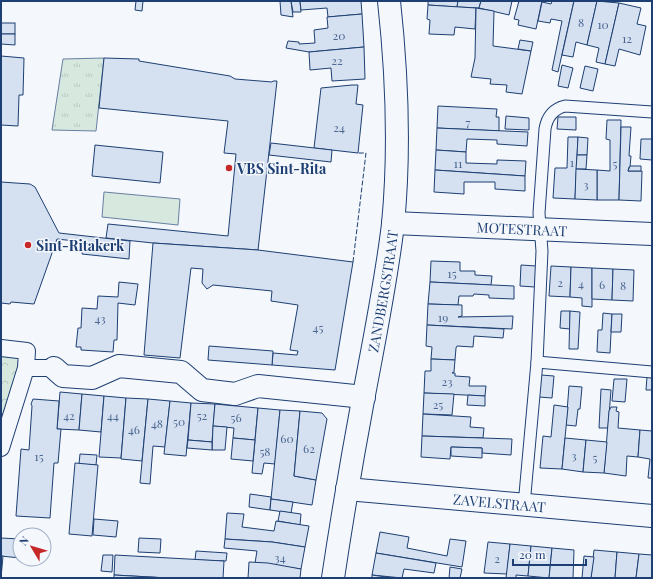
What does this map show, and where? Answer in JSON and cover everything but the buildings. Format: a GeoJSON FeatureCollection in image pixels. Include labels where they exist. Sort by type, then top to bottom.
{"type":"FeatureCollection","features":[{"type":"Feature","properties":{"kind":"street","name":"ZANDBERGSTRAAT"},"geometry":{"type":"LineString","coordinates":[[333,578],[347,489],[372,361],[393,223],[396,107],[394,41],[389,1]]}},
{"type":"Feature","properties":{"kind":"street","name":"MOTESTRAAT"},"geometry":{"type":"LineString","coordinates":[[393,223],[540,231],[652,234]]}},
{"type":"Feature","properties":{"kind":"street"},"geometry":{"type":"LineString","coordinates":[[1,348],[27,351],[26,368],[1,448]]}},
{"type":"Feature","properties":{"kind":"street"},"geometry":{"type":"LineString","coordinates":[[26,368],[54,368],[63,376],[92,378],[119,366],[181,372],[202,390],[235,394],[258,386],[364,397]]}},
{"type":"Feature","properties":{"kind":"street","name":"ZAVELSTRAAT"},"geometry":{"type":"LineString","coordinates":[[347,489],[652,516]]}},
{"type":"Feature","properties":{"kind":"lane"},"geometry":{"type":"LineString","coordinates":[[524,505],[537,362],[542,251],[539,213],[545,129],[547,120],[553,112],[561,107],[570,106],[652,112]]}},
{"type":"Feature","properties":{"kind":"lane"},"geometry":{"type":"LineString","coordinates":[[537,362],[652,372]]}},
{"type":"Feature","properties":{"kind":"green space"},"geometry":{"type":"Polygon","coordinates":[[[104,58],[96,131],[52,130],[63,59],[104,58]]]}},
{"type":"Feature","properties":{"kind":"green space"},"geometry":{"type":"Polygon","coordinates":[[[104,192],[180,199],[178,225],[102,217],[104,192]]]}},
{"type":"Feature","properties":{"kind":"green space"},"geometry":{"type":"Polygon","coordinates":[[[1,344],[32,347],[1,419],[1,344]]]}},
{"type":"Feature","properties":{"kind":"fence"},"geometry":{"type":"LineString","coordinates":[[353,262],[366,153],[358,153]]}},
{"type":"Feature","properties":{"kind":"place","name":"VBS Sint-Rita"},"geometry":{"type":"Point","coordinates":[229,168]}},
{"type":"Feature","properties":{"kind":"place","name":"Sint-Ritakerk"},"geometry":{"type":"Point","coordinates":[28,245]}}]}
